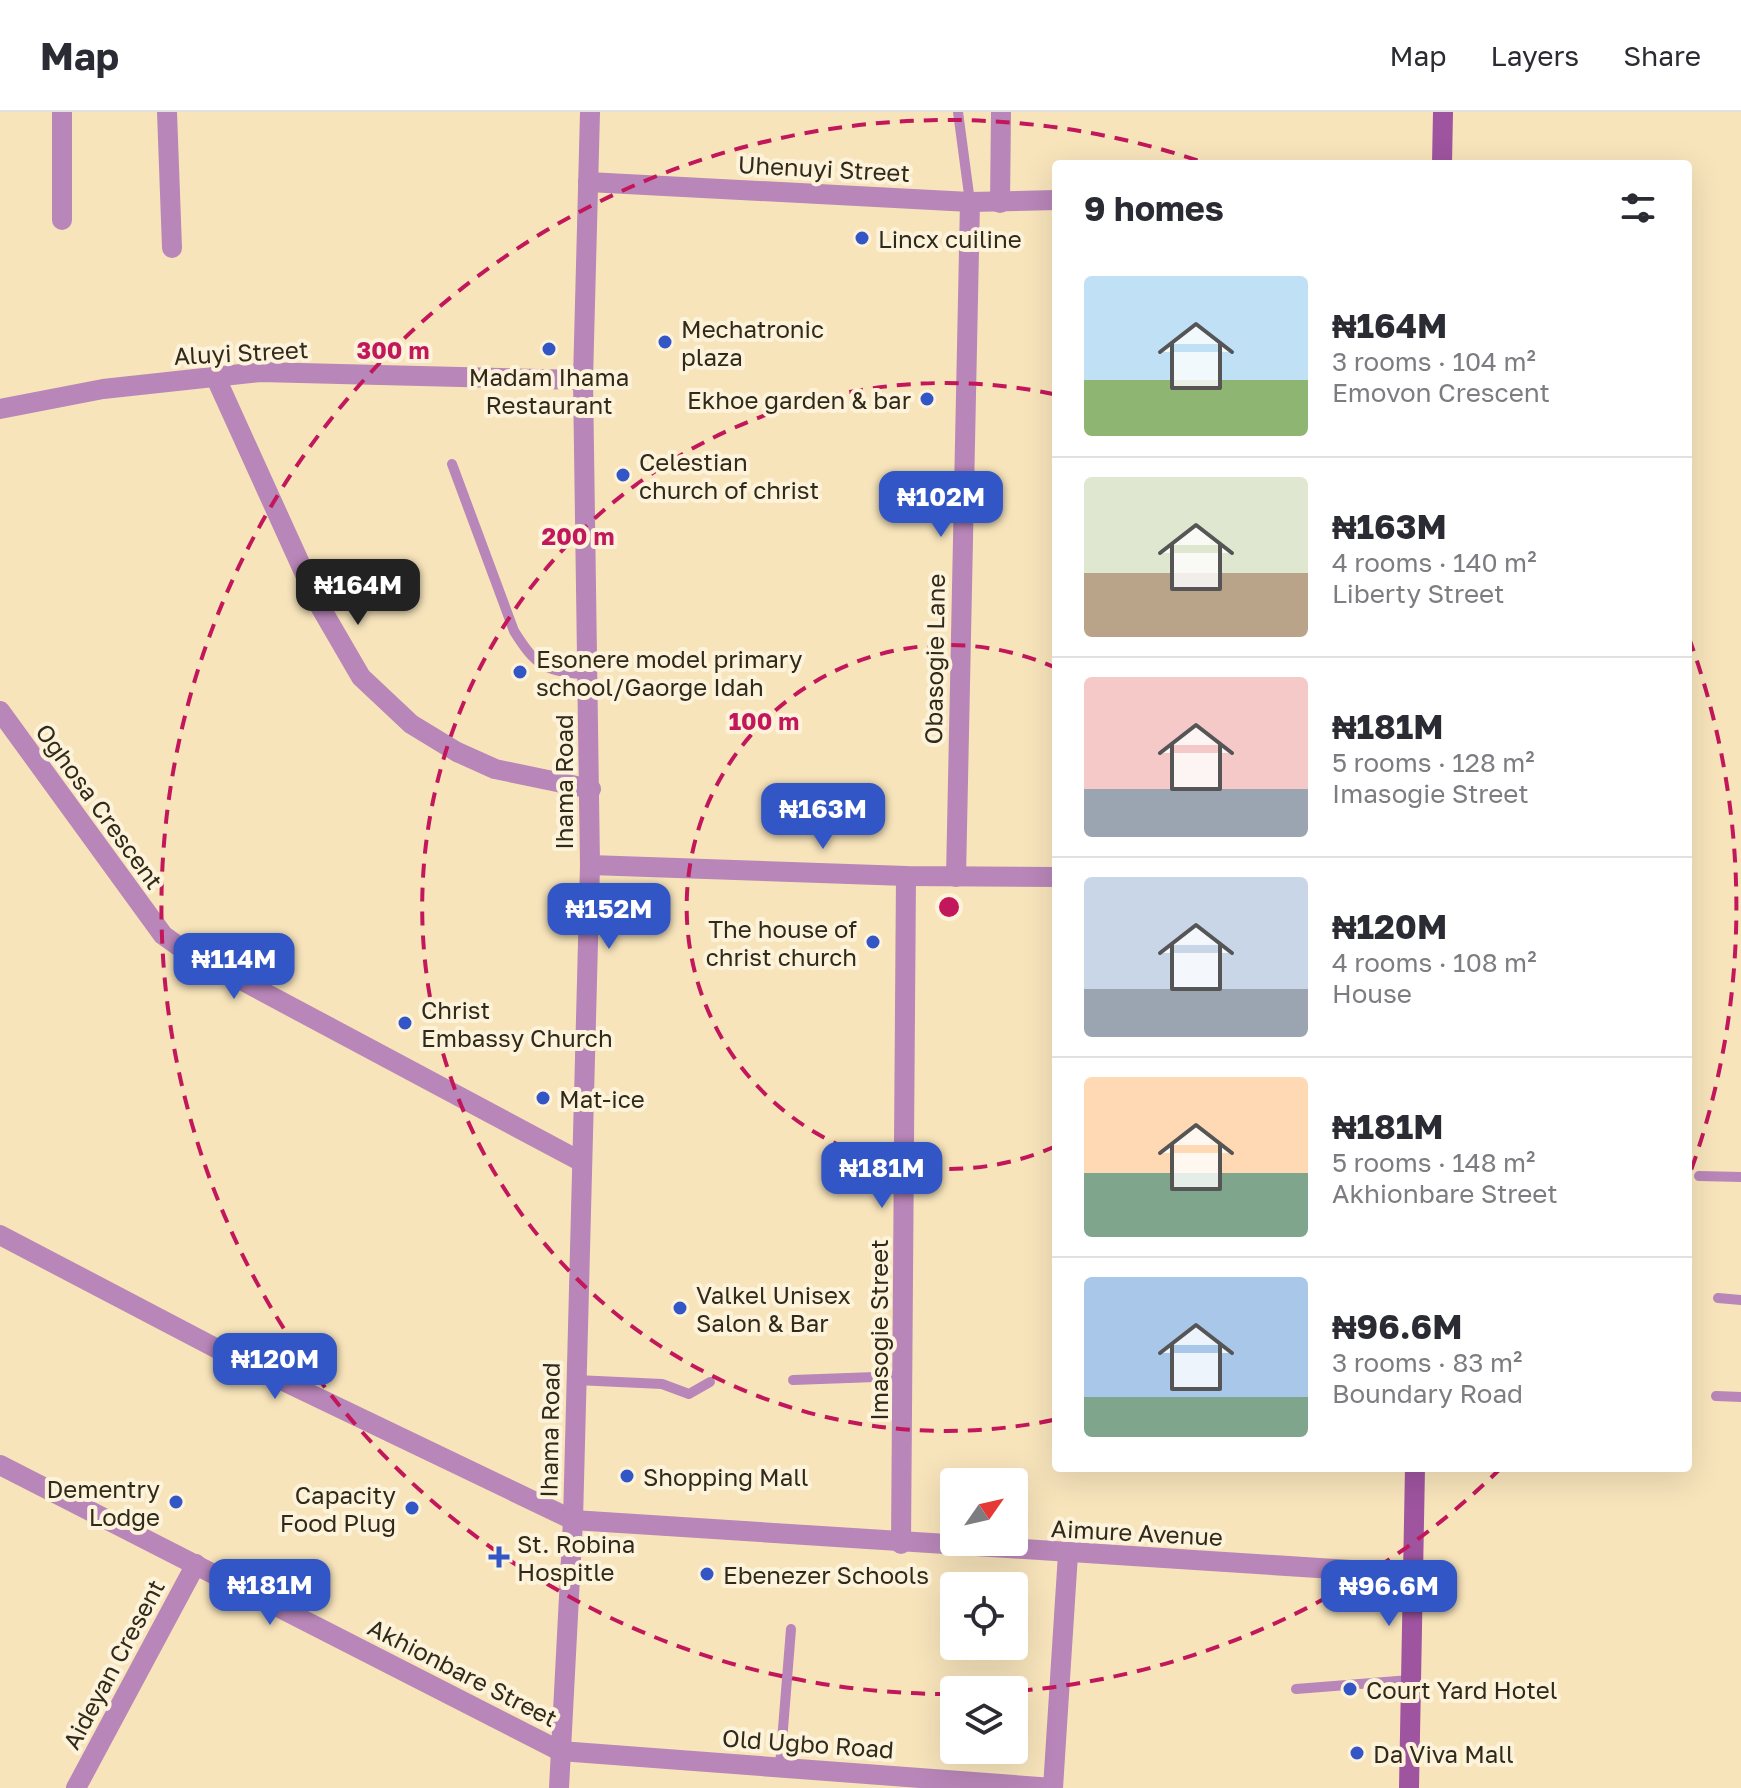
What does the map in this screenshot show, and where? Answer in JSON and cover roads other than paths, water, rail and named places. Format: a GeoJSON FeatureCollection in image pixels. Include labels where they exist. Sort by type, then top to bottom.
{"type":"FeatureCollection","features":[{"type":"Feature","properties":{"kind":"street"},"geometry":{"type":"LineString","coordinates":[[62,112],[62,220]]}},
{"type":"Feature","properties":{"kind":"street"},"geometry":{"type":"LineString","coordinates":[[167,112],[172,248]]}},
{"type":"Feature","properties":{"kind":"street","name":"Ihama Road"},"geometry":{"type":"LineString","coordinates":[[559,1788],[573,1520],[590,865],[583,380],[590,112]]}},
{"type":"Feature","properties":{"kind":"street"},"geometry":{"type":"LineString","coordinates":[[1000,203],[1001,112]]}},
{"type":"Feature","properties":{"kind":"street"},"geometry":{"type":"LineString","coordinates":[[1442,160],[1443,112]]}},
{"type":"Feature","properties":{"kind":"street","name":"Uhenuyi Street"},"geometry":{"type":"LineString","coordinates":[[588,182],[970,202],[1052,200]]}},
{"type":"Feature","properties":{"kind":"street","name":"Obasogie Lane"},"geometry":{"type":"LineString","coordinates":[[956,877],[970,202]]}},
{"type":"Feature","properties":{"kind":"street","name":"Aluyi Street"},"geometry":{"type":"LineString","coordinates":[[0,409],[103,389],[260,372],[583,380]]}},
{"type":"Feature","properties":{"kind":"street"},"geometry":{"type":"LineString","coordinates":[[215,376],[318,603],[361,677],[411,724],[457,752],[495,769],[591,789]]}},
{"type":"Feature","properties":{"kind":"street","name":"Oghosa Crescent"},"geometry":{"type":"LineString","coordinates":[[0,711],[163,935],[181,948],[580,1161]]}},
{"type":"Feature","properties":{"kind":"street"},"geometry":{"type":"LineString","coordinates":[[590,865],[906,876],[1052,877]]}},
{"type":"Feature","properties":{"kind":"street","name":"Imasogie Street"},"geometry":{"type":"LineString","coordinates":[[901,1544],[906,876]]}},
{"type":"Feature","properties":{"kind":"street"},"geometry":{"type":"LineString","coordinates":[[0,1235],[229,1355],[573,1520]]}},
{"type":"Feature","properties":{"kind":"street","name":"Akhionbare Street"},"geometry":{"type":"LineString","coordinates":[[0,1465],[560,1751]]}},
{"type":"Feature","properties":{"kind":"street"},"geometry":{"type":"LineString","coordinates":[[1409,1788],[1415,1472]]}},
{"type":"Feature","properties":{"kind":"street","name":"Aimure Avenue"},"geometry":{"type":"LineString","coordinates":[[573,1520],[901,1544],[1412,1574]]}},
{"type":"Feature","properties":{"kind":"street"},"geometry":{"type":"LineString","coordinates":[[1053,1788],[1068,1554]]}},
{"type":"Feature","properties":{"kind":"street","name":"Aideyan Cresent"},"geometry":{"type":"LineString","coordinates":[[76,1788],[196,1564]]}},
{"type":"Feature","properties":{"kind":"street","name":"Old Ugbo Road"},"geometry":{"type":"LineString","coordinates":[[560,1751],[1053,1788]]}},
{"type":"Feature","properties":{"kind":"lane"},"geometry":{"type":"LineString","coordinates":[[958,112],[970,202]]}},
{"type":"Feature","properties":{"kind":"lane"},"geometry":{"type":"LineString","coordinates":[[452,464],[514,631],[527,652],[552,671],[589,675]]}},
{"type":"Feature","properties":{"kind":"lane"},"geometry":{"type":"LineString","coordinates":[[1699,1176],[1741,1177]]}},
{"type":"Feature","properties":{"kind":"lane"},"geometry":{"type":"LineString","coordinates":[[1718,1298],[1741,1300]]}},
{"type":"Feature","properties":{"kind":"lane"},"geometry":{"type":"LineString","coordinates":[[793,1380],[903,1376]]}},
{"type":"Feature","properties":{"kind":"lane"},"geometry":{"type":"LineString","coordinates":[[576,1380],[662,1384],[689,1394],[710,1382]]}},
{"type":"Feature","properties":{"kind":"lane"},"geometry":{"type":"LineString","coordinates":[[1716,1396],[1741,1397]]}},
{"type":"Feature","properties":{"kind":"lane"},"geometry":{"type":"LineString","coordinates":[[780,1766],[791,1629]]}},
{"type":"Feature","properties":{"kind":"lane"},"geometry":{"type":"LineString","coordinates":[[1296,1689],[1410,1680]]}},
{"type":"Feature","properties":{"kind":"place","name":"Lincx cuiline"},"geometry":{"type":"Point","coordinates":[862,238]}},
{"type":"Feature","properties":{"kind":"place","name":"Mechatronic plaza"},"geometry":{"type":"Point","coordinates":[665,342]}},
{"type":"Feature","properties":{"kind":"place","name":"Madam Ihama Restaurant"},"geometry":{"type":"Point","coordinates":[549,349]}},
{"type":"Feature","properties":{"kind":"place","name":"Ekhoe garden & bar"},"geometry":{"type":"Point","coordinates":[927,399]}},
{"type":"Feature","properties":{"kind":"place","name":"Celestian church of christ"},"geometry":{"type":"Point","coordinates":[623,475]}},
{"type":"Feature","properties":{"kind":"place","name":"Esonere model primary school/Gaorge Idah"},"geometry":{"type":"Point","coordinates":[520,672]}},
{"type":"Feature","properties":{"kind":"place","name":"The house of christ church"},"geometry":{"type":"Point","coordinates":[873,942]}},
{"type":"Feature","properties":{"kind":"place","name":"Christ Embassy Church"},"geometry":{"type":"Point","coordinates":[405,1023]}},
{"type":"Feature","properties":{"kind":"place","name":"Mat-ice"},"geometry":{"type":"Point","coordinates":[543,1098]}},
{"type":"Feature","properties":{"kind":"place","name":"Valkel Unisex Salon & Bar"},"geometry":{"type":"Point","coordinates":[680,1308]}},
{"type":"Feature","properties":{"kind":"place","name":"Shopping Mall"},"geometry":{"type":"Point","coordinates":[627,1476]}},
{"type":"Feature","properties":{"kind":"place","name":"Dementry Lodge"},"geometry":{"type":"Point","coordinates":[176,1502]}},
{"type":"Feature","properties":{"kind":"place","name":"Capacity Food Plug"},"geometry":{"type":"Point","coordinates":[412,1508]}},
{"type":"Feature","properties":{"kind":"place","name":"St. Robina Hospitle"},"geometry":{"type":"Point","coordinates":[499,1557]}},
{"type":"Feature","properties":{"kind":"place","name":"Ebenezer Schools"},"geometry":{"type":"Point","coordinates":[707,1574]}},
{"type":"Feature","properties":{"kind":"place","name":"Court Yard Hotel"},"geometry":{"type":"Point","coordinates":[1350,1689]}},
{"type":"Feature","properties":{"kind":"place","name":"Da Viva Mall"},"geometry":{"type":"Point","coordinates":[1357,1753]}}]}
